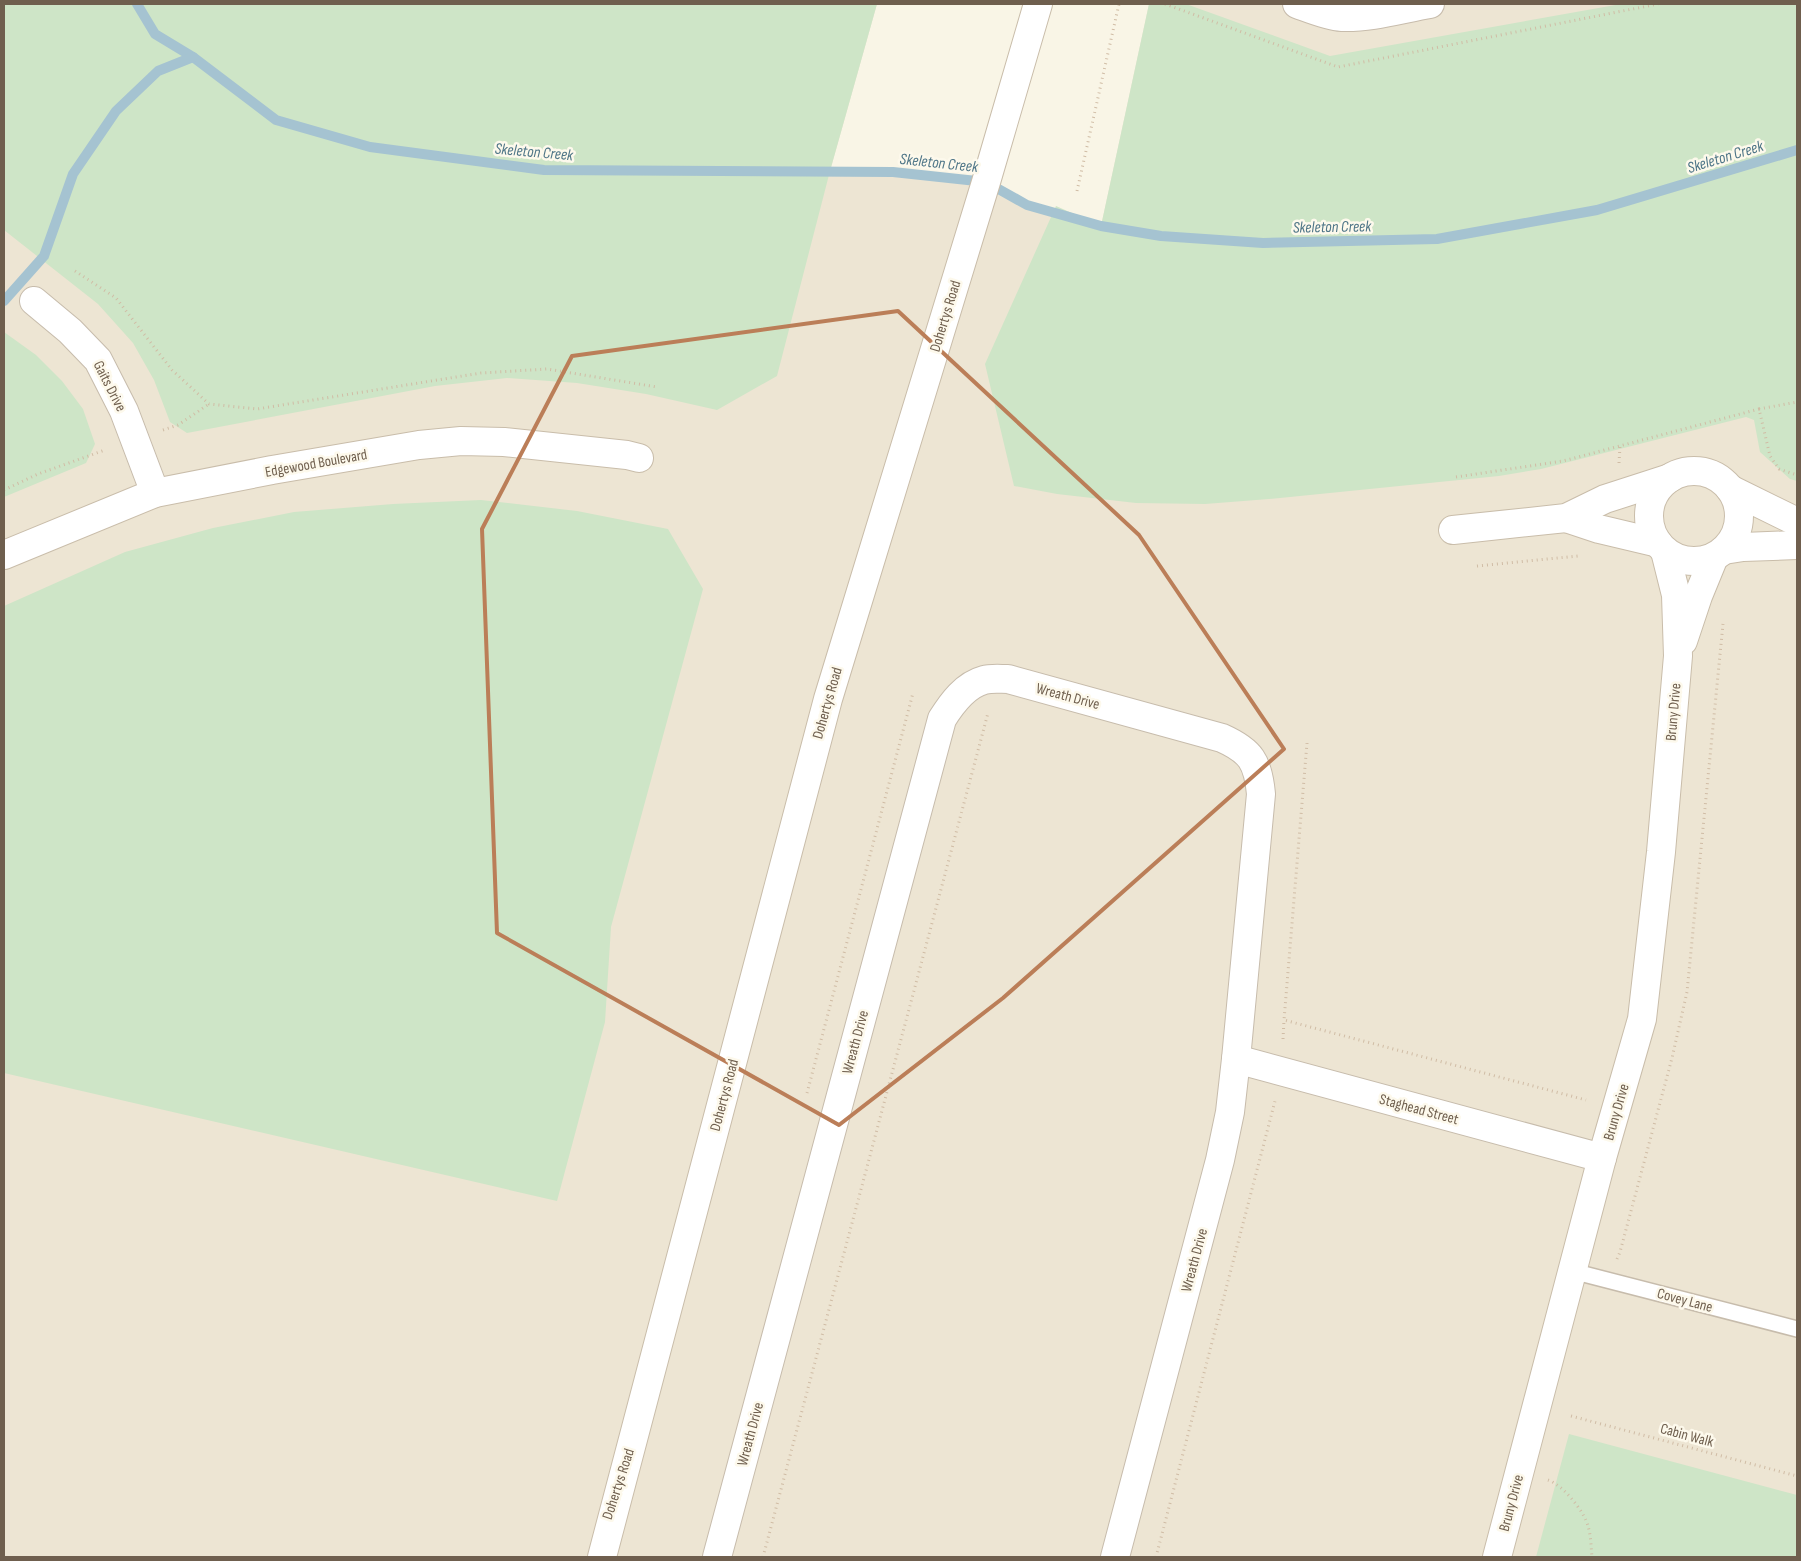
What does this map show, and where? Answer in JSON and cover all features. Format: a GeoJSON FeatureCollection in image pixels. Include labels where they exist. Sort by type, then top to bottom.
{"type":"FeatureCollection","features":[{"type":"Feature","properties":{"kind":"street","name":"Dohertys Road"},"geometry":{"type":"LineString","coordinates":[[602,1557],[828,699],[1038,4]]}},
{"type":"Feature","properties":{"kind":"street"},"geometry":{"type":"LineString","coordinates":[[1297,4],[1340,17],[1367,16],[1430,4]]}},
{"type":"Feature","properties":{"kind":"street","name":"Gaits Drive"},"geometry":{"type":"LineString","coordinates":[[34,301],[70,331],[98,360],[124,411],[155,493]]}},
{"type":"Feature","properties":{"kind":"street","name":"Edgewood Boulevard"},"geometry":{"type":"LineString","coordinates":[[4,555],[155,493],[419,445],[460,441],[504,442],[640,458]]}},
{"type":"Feature","properties":{"kind":"street"},"geometry":{"type":"LineString","coordinates":[[1453,530],[1566,518],[1605,499],[1688,471],[1707,473],[1716,477],[1730,490],[1797,522]]}},
{"type":"Feature","properties":{"kind":"street"},"geometry":{"type":"LineString","coordinates":[[1661,547],[1652,532],[1649,520],[1650,507],[1661,485],[1670,478]]}},
{"type":"Feature","properties":{"kind":"street"},"geometry":{"type":"LineString","coordinates":[[1719,554],[1732,540],[1737,528],[1736,501],[1730,490]]}},
{"type":"Feature","properties":{"kind":"street"},"geometry":{"type":"LineString","coordinates":[[1566,518],[1661,547],[1684,560],[1704,560],[1744,547],[1797,545]]}},
{"type":"Feature","properties":{"kind":"street","name":"Bruny Drive"},"geometry":{"type":"LineString","coordinates":[[1496,1557],[1602,1158],[1642,1019],[1661,852],[1678,656],[1676,595],[1661,547]]}},
{"type":"Feature","properties":{"kind":"street","name":"Bruny Drive"},"geometry":{"type":"LineString","coordinates":[[1678,656],[1698,596],[1719,554]]}},
{"type":"Feature","properties":{"kind":"street","name":"Wreath Drive"},"geometry":{"type":"LineString","coordinates":[[717,1557],[942,719],[954,700],[970,686],[985,679],[1008,679],[1222,738],[1238,745],[1250,756],[1259,774],[1260,794],[1230,1112],[1220,1160],[1115,1557]]}},
{"type":"Feature","properties":{"kind":"street","name":"Staghead Street"},"geometry":{"type":"LineString","coordinates":[[1236,1059],[1602,1158]]}},
{"type":"Feature","properties":{"kind":"street","name":"Dohertys Road"},"geometry":{"type":"LineString","coordinates":[[595,1557],[642,1410]]}},
{"type":"Feature","properties":{"kind":"lane","name":"Covey Lane"},"geometry":{"type":"LineString","coordinates":[[1572,1271],[1797,1329]]}},
{"type":"Feature","properties":{"kind":"path"},"geometry":{"type":"LineString","coordinates":[[1077,191],[1119,4]]}},
{"type":"Feature","properties":{"kind":"path"},"geometry":{"type":"LineString","coordinates":[[75,271],[116,298],[172,370],[209,404],[256,409],[481,373],[547,369],[657,387]]}},
{"type":"Feature","properties":{"kind":"path"},"geometry":{"type":"LineString","coordinates":[[1456,478],[1562,461],[1759,409],[1797,402]]}},
{"type":"Feature","properties":{"kind":"path"},"geometry":{"type":"LineString","coordinates":[[1759,409],[1770,456],[1779,469],[1797,475]]}},
{"type":"Feature","properties":{"kind":"path"},"geometry":{"type":"LineString","coordinates":[[1477,566],[1583,555]]}},
{"type":"Feature","properties":{"kind":"path"},"geometry":{"type":"LineString","coordinates":[[764,1557],[987,713],[994,709]]}},
{"type":"Feature","properties":{"kind":"path"},"geometry":{"type":"LineString","coordinates":[[1307,743],[1284,1020],[1589,1100]]}},
{"type":"Feature","properties":{"kind":"path"},"geometry":{"type":"LineString","coordinates":[[1156,1557],[1275,1100]]}},
{"type":"Feature","properties":{"kind":"path","name":"Cabin Walk"},"geometry":{"type":"LineString","coordinates":[[1571,1416],[1797,1476]]}},
{"type":"Feature","properties":{"kind":"path"},"geometry":{"type":"LineString","coordinates":[[1519,1471],[1554,1482],[1573,1499],[1588,1525],[1592,1557]]}},
{"type":"Feature","properties":{"kind":"highlighted area"},"geometry":{"type":"Polygon","coordinates":[[[898,311],[1139,535],[1284,749],[1003,998],[839,1125],[497,933],[482,529],[572,356],[898,311]]]}},
{"type":"Feature","properties":{"kind":"shaded area"},"geometry":{"type":"Polygon","coordinates":[[[4,4],[877,4],[830,171],[893,172],[986,182],[1027,205],[1101,226],[1149,4],[1797,4],[1797,1557],[4,1557],[4,4]]]}},
{"type":"Feature","properties":{"kind":"green space"},"geometry":{"type":"Polygon","coordinates":[[[4,4],[877,4],[830,171],[777,376],[717,410],[646,394],[577,383],[507,378],[435,386],[187,433],[170,422],[154,380],[133,343],[98,304],[4,230],[4,4]]]}},
{"type":"Feature","properties":{"kind":"green space"},"geometry":{"type":"Polygon","coordinates":[[[1149,4],[1186,4],[1330,56],[1621,4],[1797,4],[1797,481],[1790,479],[1760,452],[1754,420],[1746,417],[1541,469],[1499,476],[1269,499],[1205,504],[1136,503],[1057,494],[1014,486],[985,364],[1056,206],[1101,226],[1149,4]]]}},
{"type":"Feature","properties":{"kind":"green space"},"geometry":{"type":"Polygon","coordinates":[[[4,332],[36,355],[62,381],[83,409],[95,444],[86,463],[4,497],[4,332]]]}},
{"type":"Feature","properties":{"kind":"green space"},"geometry":{"type":"Polygon","coordinates":[[[481,500],[577,511],[668,529],[703,589],[611,927],[605,1022],[557,1201],[4,1073],[4,606],[125,552],[213,528],[294,512],[393,504],[481,500]]]}},
{"type":"Feature","properties":{"kind":"green space"},"geometry":{"type":"Polygon","coordinates":[[[1569,1434],[1797,1495],[1797,1557],[1536,1557],[1569,1434]]]}},
{"type":"Feature","properties":{"kind":"waterway","name":"Skeleton Creek"},"geometry":{"type":"LineString","coordinates":[[137,4],[155,34],[193,57],[276,120],[370,147],[544,170],[893,172],[986,182],[1027,205],[1101,226],[1161,236],[1263,243],[1437,239],[1597,210],[1797,150]]}},
{"type":"Feature","properties":{"kind":"waterway"},"geometry":{"type":"LineString","coordinates":[[4,301],[44,256],[73,174],[116,111],[158,71],[193,57]]}}]}
